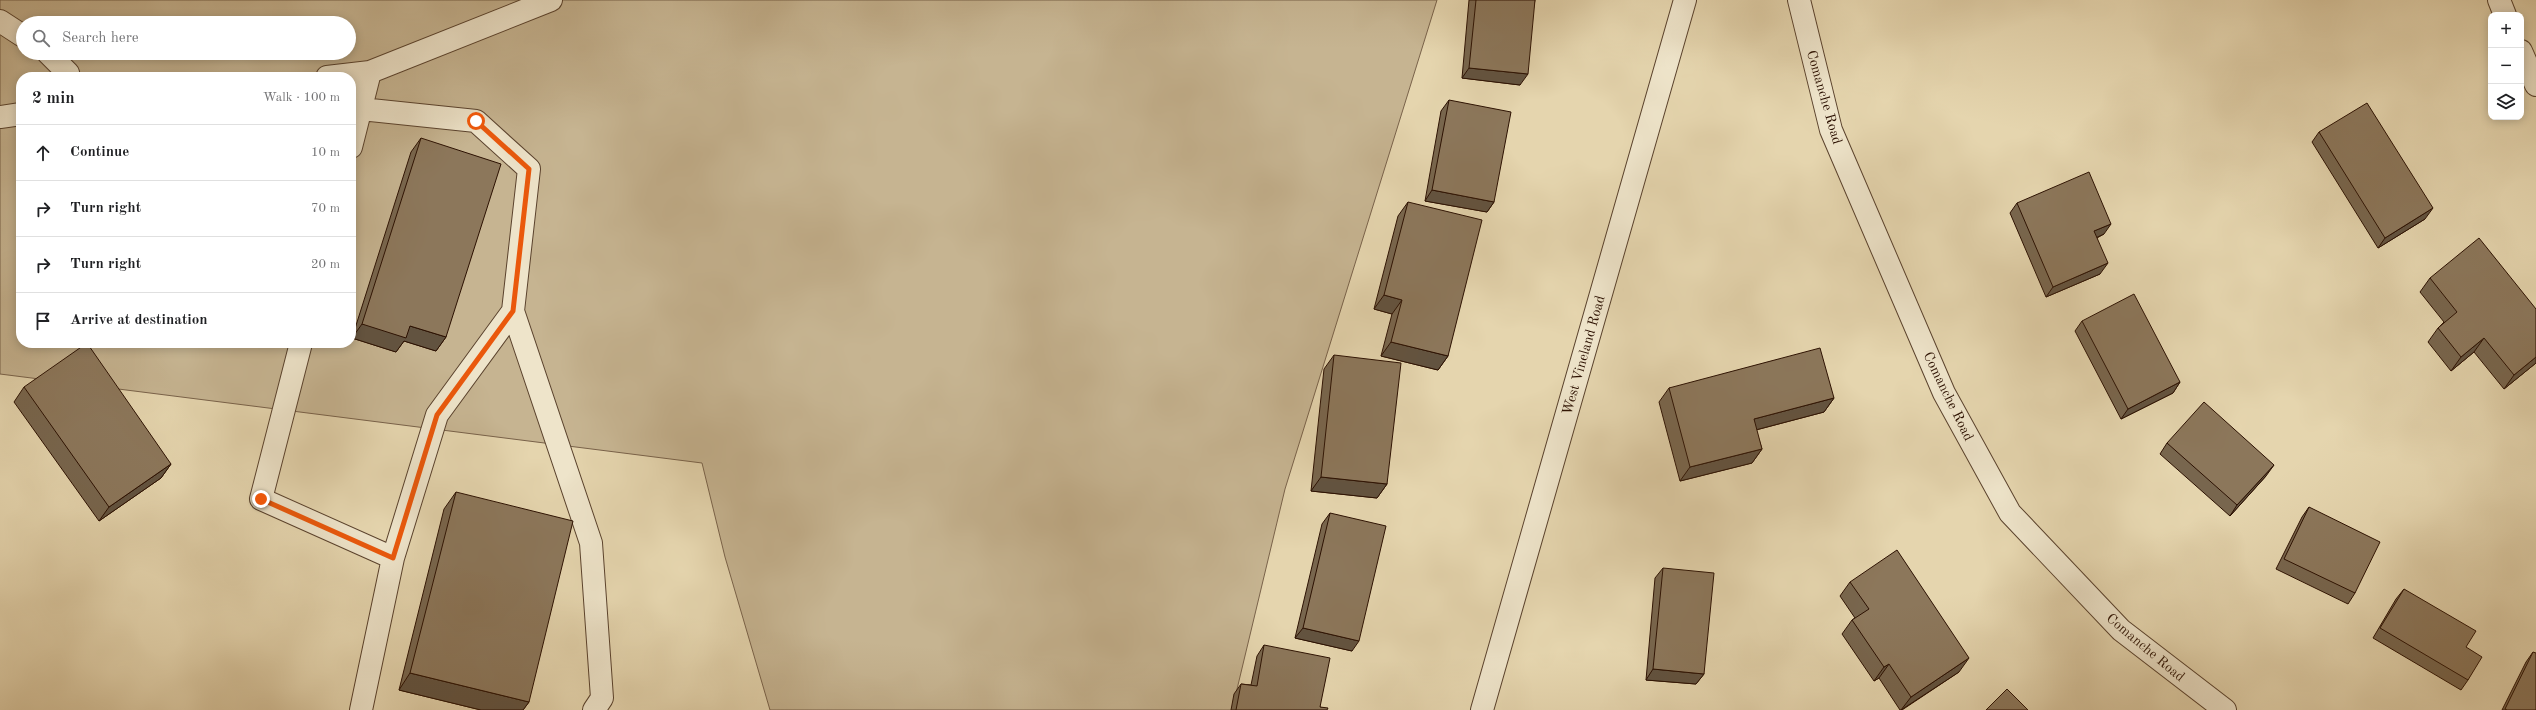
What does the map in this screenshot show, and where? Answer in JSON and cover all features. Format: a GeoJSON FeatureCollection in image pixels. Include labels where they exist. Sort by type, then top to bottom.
{"type":"FeatureCollection","features":[{"type":"Feature","properties":{"kind":"street"},"geometry":{"type":"LineString","coordinates":[[356,74],[370,72],[551,0]]}},
{"type":"Feature","properties":{"kind":"street","name":"West Vineland Road"},"geometry":{"type":"LineString","coordinates":[[1482,710],[1685,0]]}},
{"type":"Feature","properties":{"kind":"street","name":"Comanche Road"},"geometry":{"type":"LineString","coordinates":[[1799,0],[1831,130],[1944,393],[2010,513],[2121,630],[2225,710]]}},
{"type":"Feature","properties":{"kind":"street"},"geometry":{"type":"LineString","coordinates":[[2499,0],[2504,12]]}},
{"type":"Feature","properties":{"kind":"street"},"geometry":{"type":"LineString","coordinates":[[0,21],[16,31]]}},
{"type":"Feature","properties":{"kind":"street"},"geometry":{"type":"LineString","coordinates":[[2524,58],[2536,85]]}},
{"type":"Feature","properties":{"kind":"street"},"geometry":{"type":"LineString","coordinates":[[55,60],[67,72]]}},
{"type":"Feature","properties":{"kind":"street"},"geometry":{"type":"LineString","coordinates":[[356,128],[370,72]]}},
{"type":"Feature","properties":{"kind":"street"},"geometry":{"type":"LineString","coordinates":[[361,108],[476,121],[529,169],[513,311],[591,543],[602,698],[594,710]]}},
{"type":"Feature","properties":{"kind":"street"},"geometry":{"type":"LineString","coordinates":[[0,117],[16,115]]}},
{"type":"Feature","properties":{"kind":"street"},"geometry":{"type":"LineString","coordinates":[[361,710],[393,558],[437,415],[513,311]]}},
{"type":"Feature","properties":{"kind":"street"},"geometry":{"type":"LineString","coordinates":[[300,348],[261,499],[393,558]]}},
{"type":"Feature","properties":{"kind":"shaded area"},"geometry":{"type":"Polygon","coordinates":[[[0,0],[1437,0],[1285,489],[1232,710],[770,710],[725,557],[702,463],[0,374],[0,0]]]}},
{"type":"Feature","properties":{"kind":"building"},"geometry":{"type":"Polygon","coordinates":[[[1476,0],[1535,0],[1528,74],[1469,68],[1476,0]]]}},
{"type":"Feature","properties":{"kind":"building"},"geometry":{"type":"Polygon","coordinates":[[[1449,100],[1511,112],[1494,202],[1432,190],[1449,100]]]}},
{"type":"Feature","properties":{"kind":"building"},"geometry":{"type":"Polygon","coordinates":[[[2367,103],[2433,208],[2385,238],[2319,132],[2367,103]]]}},
{"type":"Feature","properties":{"kind":"building"},"geometry":{"type":"Polygon","coordinates":[[[421,138],[501,164],[446,337],[410,326],[406,338],[362,324],[421,138]]]}},
{"type":"Feature","properties":{"kind":"building"},"geometry":{"type":"Polygon","coordinates":[[[2089,172],[2111,224],[2094,231],[2108,263],[2053,287],[2017,203],[2089,172]]]}},
{"type":"Feature","properties":{"kind":"building"},"geometry":{"type":"Polygon","coordinates":[[[1408,202],[1482,220],[1448,356],[1391,342],[1402,300],[1384,295],[1408,202]]]}},
{"type":"Feature","properties":{"kind":"building"},"geometry":{"type":"Polygon","coordinates":[[[2479,238],[2536,309],[2536,357],[2514,375],[2484,338],[2461,357],[2438,328],[2457,312],[2430,278],[2479,238]]]}},
{"type":"Feature","properties":{"kind":"building"},"geometry":{"type":"Polygon","coordinates":[[[2134,294],[2180,382],[2128,409],[2082,321],[2134,294]]]}},
{"type":"Feature","properties":{"kind":"building"},"geometry":{"type":"Polygon","coordinates":[[[80,348],[90,348],[171,464],[109,507],[24,387],[80,348]]]}},
{"type":"Feature","properties":{"kind":"building"},"geometry":{"type":"Polygon","coordinates":[[[1820,348],[1834,398],[1754,419],[1762,449],[1690,467],[1669,388],[1820,348]]]}},
{"type":"Feature","properties":{"kind":"building"},"geometry":{"type":"Polygon","coordinates":[[[1334,355],[1401,363],[1387,484],[1321,477],[1334,355]]]}},
{"type":"Feature","properties":{"kind":"building"},"geometry":{"type":"Polygon","coordinates":[[[2204,402],[2274,465],[2237,505],[2167,443],[2204,402]]]}},
{"type":"Feature","properties":{"kind":"building"},"geometry":{"type":"Polygon","coordinates":[[[456,492],[573,521],[529,702],[410,673],[456,492]]]}},
{"type":"Feature","properties":{"kind":"building"},"geometry":{"type":"Polygon","coordinates":[[[2309,507],[2380,542],[2355,593],[2284,559],[2309,507]]]}},
{"type":"Feature","properties":{"kind":"building"},"geometry":{"type":"Polygon","coordinates":[[[1330,513],[1386,526],[1359,641],[1303,628],[1330,513]]]}},
{"type":"Feature","properties":{"kind":"building"},"geometry":{"type":"Polygon","coordinates":[[[1897,550],[1969,658],[1911,697],[1889,664],[1884,667],[1852,620],[1869,609],[1850,582],[1897,550]]]}},
{"type":"Feature","properties":{"kind":"building"},"geometry":{"type":"Polygon","coordinates":[[[1663,568],[1714,573],[1704,674],[1653,669],[1663,568]]]}},
{"type":"Feature","properties":{"kind":"building"},"geometry":{"type":"Polygon","coordinates":[[[2404,589],[2476,631],[2466,647],[2482,657],[2468,680],[2380,628],[2404,589]]]}},
{"type":"Feature","properties":{"kind":"building"},"geometry":{"type":"Polygon","coordinates":[[[1264,645],[1330,658],[1320,707],[1328,708],[1327,710],[1236,710],[1241,684],[1257,686],[1264,645]]]}},
{"type":"Feature","properties":{"kind":"building"},"geometry":{"type":"Polygon","coordinates":[[[2533,652],[2536,653],[2536,710],[2507,710],[2505,709],[2533,652]]]}},
{"type":"Feature","properties":{"kind":"building"},"geometry":{"type":"Polygon","coordinates":[[[2007,689],[2028,710],[1986,710],[2007,689]]]}},
{"type":"Feature","properties":{"kind":"route"},"geometry":{"type":"LineString","coordinates":[[261,499],[393,558],[437,415],[513,311],[529,169],[476,121]]}}]}
